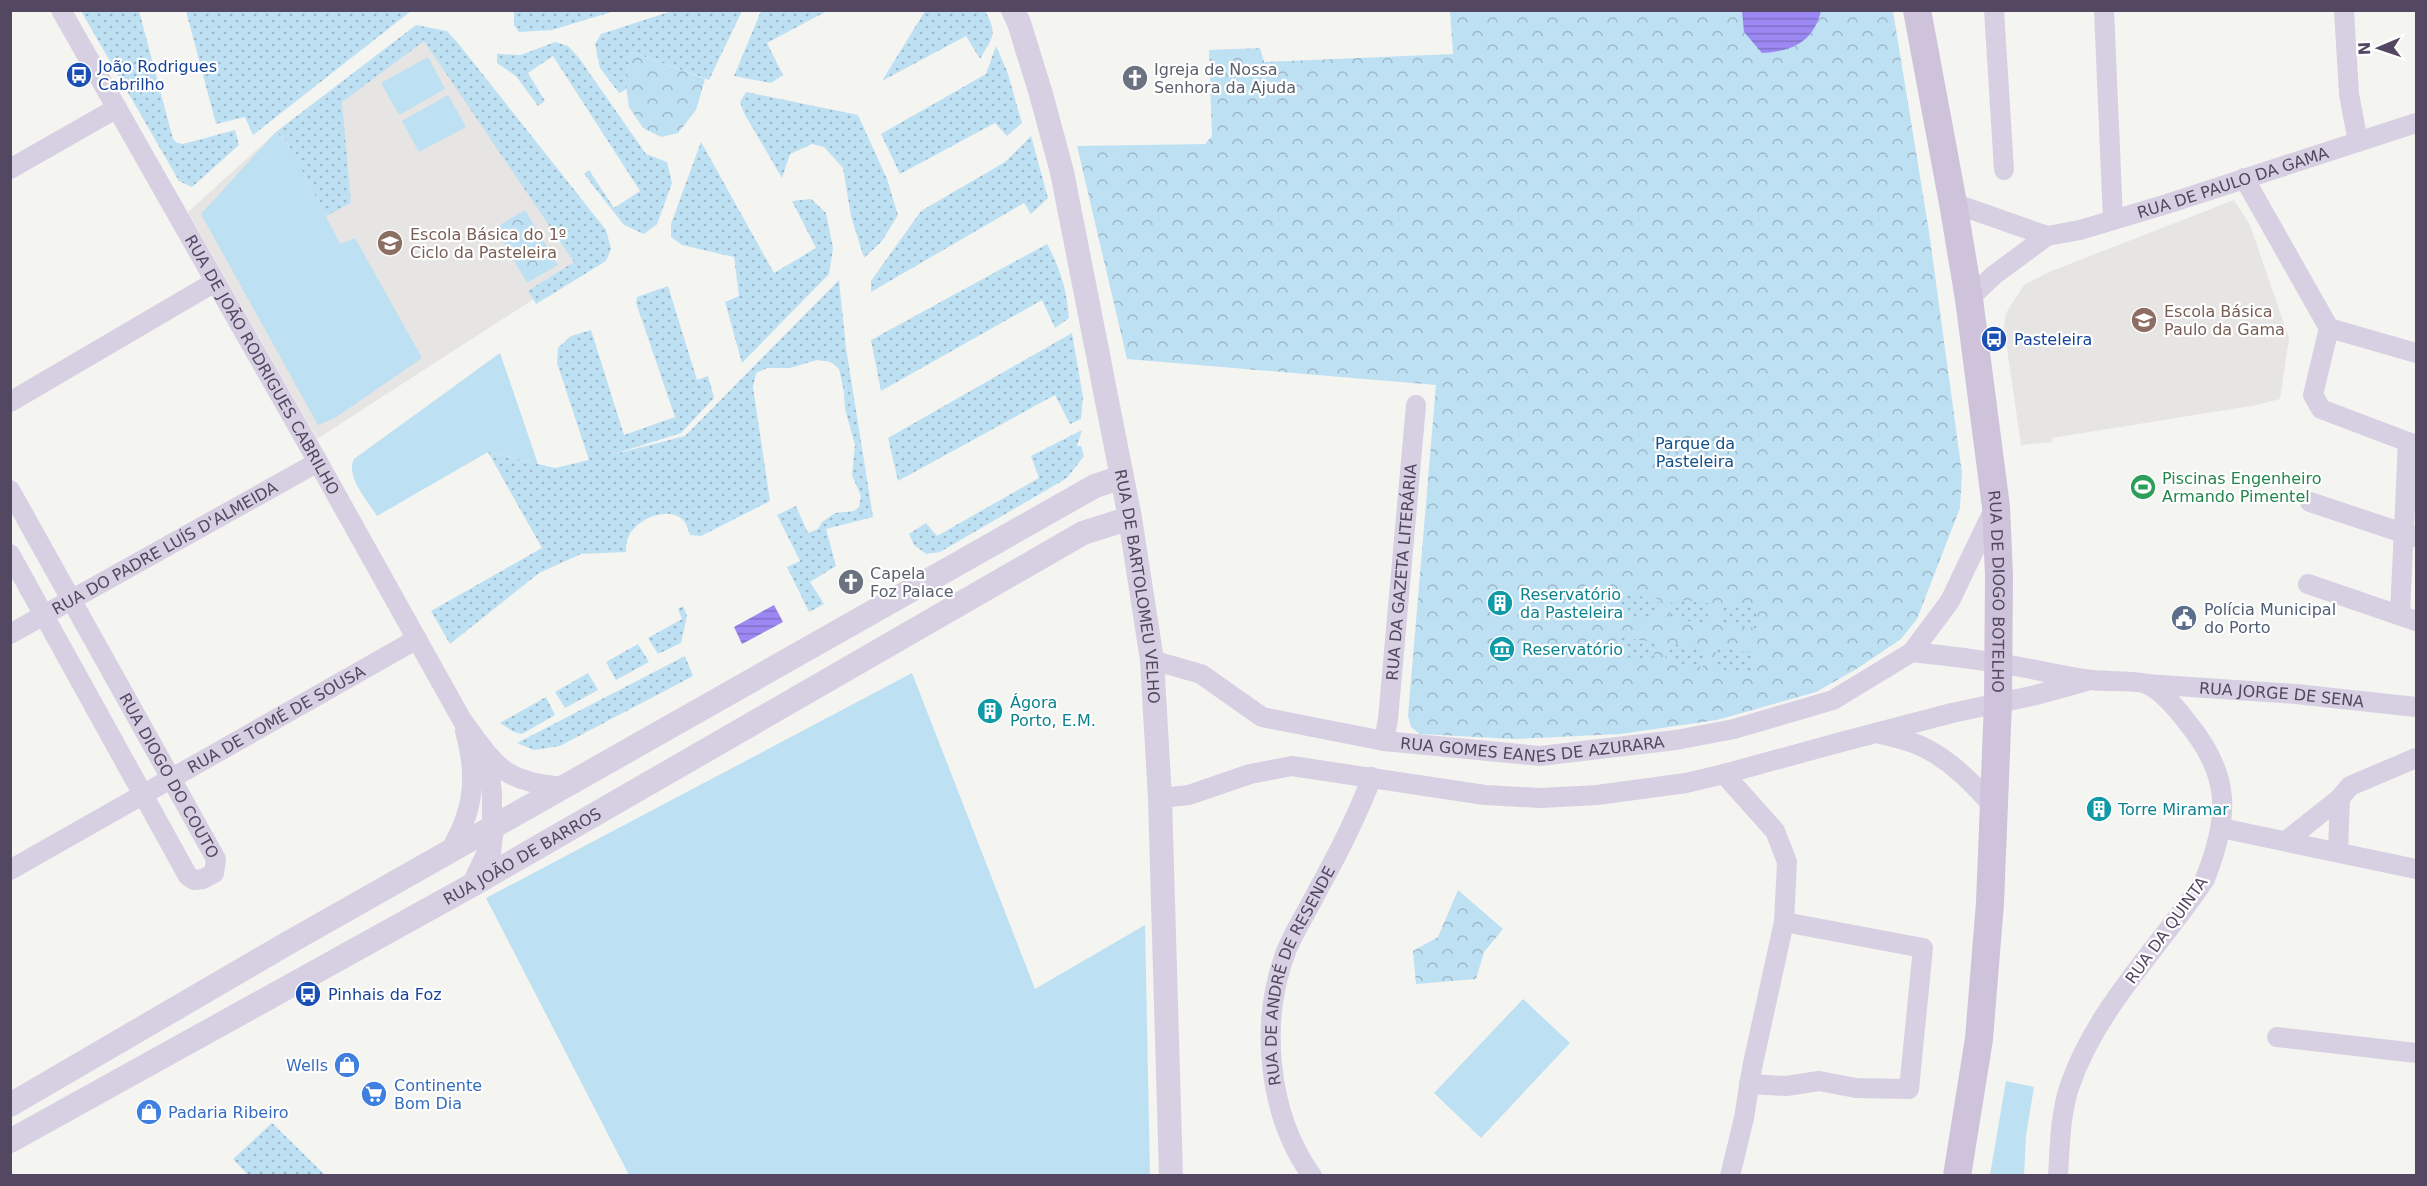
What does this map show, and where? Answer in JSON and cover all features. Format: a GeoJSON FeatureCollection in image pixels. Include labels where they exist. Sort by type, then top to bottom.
{"type":"FeatureCollection","features":[{"type":"Feature","properties":{"kind":"main road","name":"RUA DE DIOGO BOTELHO"},"geometry":{"type":"LineString","coordinates":[[1917,10],[1969,299],[1996,507],[1999,575],[1995,808],[1979,1039],[1957,1176]]}},
{"type":"Feature","properties":{"kind":"street","name":"RUA DE JOÃO RODRIGUES CABRILHO"},"geometry":{"type":"LineString","coordinates":[[61,10],[462,720],[489,757],[518,779],[531,784],[567,787]]}},
{"type":"Feature","properties":{"kind":"street","name":"RUA DE BARTOLOMEU VELHO"},"geometry":{"type":"LineString","coordinates":[[1013,10],[1041,94],[1062,172],[1130,518],[1152,660],[1160,798],[1171,1176]]}},
{"type":"Feature","properties":{"kind":"street"},"geometry":{"type":"LineString","coordinates":[[1994,10],[2004,170]]}},
{"type":"Feature","properties":{"kind":"street"},"geometry":{"type":"LineString","coordinates":[[2104,10],[2113,220]]}},
{"type":"Feature","properties":{"kind":"street"},"geometry":{"type":"LineString","coordinates":[[2344,10],[2349,94],[2358,142]]}},
{"type":"Feature","properties":{"kind":"street"},"geometry":{"type":"LineString","coordinates":[[10,168],[117,108]]}},
{"type":"Feature","properties":{"kind":"street","name":"RUA DE PAULO DA GAMA"},"geometry":{"type":"LineString","coordinates":[[1969,299],[1994,275],[2047,236],[2080,230],[2113,220],[2285,167],[2416,123]]}},
{"type":"Feature","properties":{"kind":"street"},"geometry":{"type":"LineString","coordinates":[[2244,178],[2329,328],[2313,395],[2321,409],[2412,444],[2408,618],[2308,584]]}},
{"type":"Feature","properties":{"kind":"street","name":"RUA DE PAULO DA GAMA"},"geometry":{"type":"LineString","coordinates":[[1953,203],[2047,236]]}},
{"type":"Feature","properties":{"kind":"street"},"geometry":{"type":"LineString","coordinates":[[10,402],[208,286]]}},
{"type":"Feature","properties":{"kind":"street"},"geometry":{"type":"LineString","coordinates":[[2329,328],[2416,353]]}},
{"type":"Feature","properties":{"kind":"street","name":"RUA DA GAZETA LITERÁRIA"},"geometry":{"type":"LineString","coordinates":[[1384,741],[1388,719],[1416,405]]}},
{"type":"Feature","properties":{"kind":"street","name":"RUA DO PADRE LUÍS D'ALMEIDA"},"geometry":{"type":"LineString","coordinates":[[10,634],[318,462]]}},
{"type":"Feature","properties":{"kind":"street"},"geometry":{"type":"LineString","coordinates":[[10,1105],[288,944],[1095,486],[1122,477]]}},
{"type":"Feature","properties":{"kind":"street","name":"RUA DIOGO DO COUTO"},"geometry":{"type":"LineString","coordinates":[[10,490],[216,859],[214,873],[204,879],[194,880],[188,876],[10,554]]}},
{"type":"Feature","properties":{"kind":"street"},"geometry":{"type":"LineString","coordinates":[[2310,502],[2411,536]]}},
{"type":"Feature","properties":{"kind":"street","name":"RUA GOMES EANES DE AZURARA"},"geometry":{"type":"LineString","coordinates":[[1152,660],[1201,674],[1262,717],[1384,741],[1540,756],[1676,740],[1734,729],[1833,700],[1912,652],[1955,592],[1996,507]]}},
{"type":"Feature","properties":{"kind":"street","name":"RUA JOÃO DE BARROS"},"geometry":{"type":"LineString","coordinates":[[10,1141],[474,884],[1083,532],[1130,518]]}},
{"type":"Feature","properties":{"kind":"street"},"geometry":{"type":"LineString","coordinates":[[1021,529],[1033,540],[1036,549],[1029,564]]}},
{"type":"Feature","properties":{"kind":"street","name":"RUA DE TOMÉ DE SOUSA"},"geometry":{"type":"LineString","coordinates":[[10,870],[417,639]]}},
{"type":"Feature","properties":{"kind":"street"},"geometry":{"type":"LineString","coordinates":[[1912,652],[1998,663],[2090,680],[2146,684]]}},
{"type":"Feature","properties":{"kind":"street"},"geometry":{"type":"LineString","coordinates":[[1160,798],[1189,795],[1250,774],[1292,766],[1485,795],[1541,798],[1619,792],[1686,783],[1724,774],[2090,680]]}},
{"type":"Feature","properties":{"kind":"street","name":"RUA JORGE DE SENA"},"geometry":{"type":"LineString","coordinates":[[2146,684],[2264,691],[2416,707]]}},
{"type":"Feature","properties":{"kind":"street","name":"RUA DA QUINTA"},"geometry":{"type":"LineString","coordinates":[[2058,1176],[2061,1120],[2070,1086],[2083,1054],[2098,1025],[2205,879],[2221,828],[2223,801],[2215,765],[2198,735],[2175,707],[2146,684]]}},
{"type":"Feature","properties":{"kind":"street","name":"RUA DE JOÃO RODRIGUES CABRILHO"},"geometry":{"type":"LineString","coordinates":[[448,854],[459,836],[472,795],[471,755],[462,720]]}},
{"type":"Feature","properties":{"kind":"street"},"geometry":{"type":"LineString","coordinates":[[1877,733],[1921,746],[1947,760],[1995,808]]}},
{"type":"Feature","properties":{"kind":"street"},"geometry":{"type":"LineString","coordinates":[[474,884],[489,852],[492,828],[489,757]]}},
{"type":"Feature","properties":{"kind":"street"},"geometry":{"type":"LineString","coordinates":[[2286,841],[2340,798],[2350,786],[2416,758]]}},
{"type":"Feature","properties":{"kind":"street"},"geometry":{"type":"LineString","coordinates":[[1724,774],[1774,831],[1787,862],[1784,922],[1730,1176]]}},
{"type":"Feature","properties":{"kind":"street","name":"RUA DE ANDRÉ DE RESENDE"},"geometry":{"type":"LineString","coordinates":[[1312,1176],[1302,1162],[1284,1124],[1274,1085],[1271,1033],[1275,989],[1287,948],[1353,825],[1372,777]]}},
{"type":"Feature","properties":{"kind":"street"},"geometry":{"type":"LineString","coordinates":[[2338,851],[2340,798]]}},
{"type":"Feature","properties":{"kind":"street"},"geometry":{"type":"LineString","coordinates":[[2221,828],[2416,869]]}},
{"type":"Feature","properties":{"kind":"street"},"geometry":{"type":"LineString","coordinates":[[1749,1084],[1786,1086],[1819,1081],[1856,1088],[1909,1089],[1923,948],[1784,922]]}},
{"type":"Feature","properties":{"kind":"street"},"geometry":{"type":"LineString","coordinates":[[2277,1037],[2416,1053]]}},
{"type":"Feature","properties":{"kind":"shaded area"},"geometry":{"type":"Polygon","coordinates":[[[1742,10],[1821,11],[1813,30],[1800,43],[1783,50],[1762,53],[1744,32],[1742,10]]]}},
{"type":"Feature","properties":{"kind":"shaded area","name":"Escola Básica do 1º Ciclo da Pasteleira"},"geometry":{"type":"Polygon","coordinates":[[[429,30],[588,264],[317,439],[188,212],[276,132],[404,35],[429,30]]]}},
{"type":"Feature","properties":{"kind":"shaded area","name":"Escola Básica Paulo da Gama"},"geometry":{"type":"Polygon","coordinates":[[[2234,200],[2250,225],[2289,338],[2280,399],[2257,405],[2052,438],[2053,442],[2021,445],[2004,328],[2006,313],[2024,285],[2049,272],[2234,200]]]}},
{"type":"Feature","properties":{"kind":"shaded area"},"geometry":{"type":"Polygon","coordinates":[[[774,605],[783,622],[742,644],[734,627],[774,605]]]}},
{"type":"Feature","properties":{"kind":"green space"},"geometry":{"type":"Polygon","coordinates":[[[186,10],[411,11],[253,135],[245,117],[216,124],[186,10]]]}},
{"type":"Feature","properties":{"kind":"green space"},"geometry":{"type":"Polygon","coordinates":[[[514,10],[615,11],[552,30],[519,32],[514,25],[514,10]]]}},
{"type":"Feature","properties":{"kind":"green space"},"geometry":{"type":"Polygon","coordinates":[[[81,11],[139,11],[173,139],[177,143],[183,144],[235,130],[239,145],[192,187],[179,181],[81,11]]]}},
{"type":"Feature","properties":{"kind":"green space"},"geometry":{"type":"Polygon","coordinates":[[[672,11],[742,11],[709,80],[632,52],[625,79],[627,89],[619,93],[600,68],[595,44],[601,34],[672,11]]]}},
{"type":"Feature","properties":{"kind":"green space"},"geometry":{"type":"Polygon","coordinates":[[[761,11],[827,11],[767,43],[783,75],[771,83],[734,76],[761,11]]]}},
{"type":"Feature","properties":{"kind":"green space"},"geometry":{"type":"Polygon","coordinates":[[[925,11],[985,11],[993,30],[980,59],[966,36],[882,81],[925,11]]]}},
{"type":"Feature","properties":{"kind":"green space","name":"Parque da Pasteleira"},"geometry":{"type":"Polygon","coordinates":[[[1450,11],[1893,11],[1929,232],[1962,473],[1960,508],[1917,619],[1901,639],[1858,668],[1816,692],[1717,720],[1620,734],[1514,739],[1420,734],[1411,727],[1408,716],[1436,385],[1127,359],[1077,146],[1205,144],[1212,136],[1209,50],[1260,48],[1264,62],[1453,54],[1450,11]]]}},
{"type":"Feature","properties":{"kind":"green space"},"geometry":{"type":"Polygon","coordinates":[[[416,25],[447,31],[606,230],[611,249],[606,261],[536,304],[528,291],[574,262],[424,41],[342,102],[351,203],[326,216],[288,143],[276,132],[416,25]]]}},
{"type":"Feature","properties":{"kind":"green space"},"geometry":{"type":"Polygon","coordinates":[[[555,42],[568,46],[579,58],[646,154],[667,162],[672,183],[657,224],[644,234],[624,225],[584,174],[589,170],[614,208],[640,191],[553,56],[528,73],[545,101],[538,106],[516,76],[497,63],[497,54],[521,55],[555,42]]]}},
{"type":"Feature","properties":{"kind":"green space"},"geometry":{"type":"Polygon","coordinates":[[[996,46],[1007,71],[1022,123],[1007,136],[995,123],[900,174],[881,134],[986,74],[996,46]]]}},
{"type":"Feature","properties":{"kind":"green space"},"geometry":{"type":"Polygon","coordinates":[[[632,52],[705,79],[696,110],[678,133],[661,137],[643,128],[629,107],[625,79],[632,52]]]}},
{"type":"Feature","properties":{"kind":"green space"},"geometry":{"type":"Polygon","coordinates":[[[428,57],[445,89],[399,115],[381,83],[428,57]]]}},
{"type":"Feature","properties":{"kind":"green space"},"geometry":{"type":"Polygon","coordinates":[[[746,92],[858,115],[887,179],[898,215],[882,241],[864,258],[851,216],[843,168],[824,147],[812,144],[790,154],[782,178],[744,113],[740,102],[746,92]]]}},
{"type":"Feature","properties":{"kind":"green space"},"geometry":{"type":"Polygon","coordinates":[[[448,95],[466,127],[419,152],[402,121],[448,95]]]}},
{"type":"Feature","properties":{"kind":"green space"},"geometry":{"type":"Polygon","coordinates":[[[276,132],[290,146],[340,244],[355,238],[422,358],[335,418],[318,425],[201,214],[276,132]]]}},
{"type":"Feature","properties":{"kind":"green space"},"geometry":{"type":"Polygon","coordinates":[[[1031,136],[1048,198],[1031,214],[1024,203],[871,292],[871,281],[921,211],[1005,162],[1031,136]]]}},
{"type":"Feature","properties":{"kind":"green space"},"geometry":{"type":"Polygon","coordinates":[[[701,142],[774,273],[816,248],[792,201],[811,199],[826,213],[833,248],[829,274],[742,363],[725,302],[739,296],[734,257],[682,245],[671,237],[671,224],[701,142]]]}},
{"type":"Feature","properties":{"kind":"green space"},"geometry":{"type":"Polygon","coordinates":[[[525,210],[558,265],[527,283],[495,228],[525,210]]]}},
{"type":"Feature","properties":{"kind":"green space"},"geometry":{"type":"Polygon","coordinates":[[[1047,244],[1062,280],[1069,318],[1055,328],[1042,300],[881,391],[871,340],[1047,244]]]}},
{"type":"Feature","properties":{"kind":"green space"},"geometry":{"type":"Polygon","coordinates":[[[839,280],[846,348],[873,517],[826,529],[836,566],[810,582],[824,604],[809,612],[787,567],[800,561],[777,515],[796,506],[808,533],[818,529],[822,522],[835,513],[854,511],[859,507],[861,496],[852,475],[855,445],[845,409],[839,369],[831,362],[817,360],[790,368],[767,368],[756,373],[753,387],[770,501],[701,536],[690,535],[686,524],[678,516],[661,514],[644,520],[632,531],[627,541],[626,552],[581,554],[539,573],[450,644],[431,611],[542,548],[488,452],[555,468],[589,460],[557,363],[558,348],[571,336],[591,330],[624,435],[675,417],[636,303],[637,297],[668,286],[697,380],[708,376],[714,398],[681,433],[611,455],[685,436],[839,280]]]}},
{"type":"Feature","properties":{"kind":"green space"},"geometry":{"type":"Polygon","coordinates":[[[1072,333],[1083,397],[1081,419],[1070,424],[1055,395],[898,481],[888,438],[1072,333]]]}},
{"type":"Feature","properties":{"kind":"green space"},"geometry":{"type":"Polygon","coordinates":[[[500,353],[538,464],[488,452],[377,516],[355,481],[352,466],[354,459],[500,353]]]}},
{"type":"Feature","properties":{"kind":"green space"},"geometry":{"type":"Polygon","coordinates":[[[1082,430],[1077,446],[1081,446],[1084,456],[1067,478],[940,552],[926,554],[914,545],[909,534],[926,523],[937,536],[1039,478],[1031,456],[1082,430]]]}},
{"type":"Feature","properties":{"kind":"green space"},"geometry":{"type":"Polygon","coordinates":[[[1622,594],[1659,599],[1657,619],[1619,614],[1622,594]]]}},
{"type":"Feature","properties":{"kind":"green space"},"geometry":{"type":"Polygon","coordinates":[[[1672,599],[1708,603],[1707,623],[1669,619],[1672,599]]]}},
{"type":"Feature","properties":{"kind":"green space"},"geometry":{"type":"Polygon","coordinates":[[[1721,605],[1758,608],[1756,628],[1720,624],[1721,605]]]}},
{"type":"Feature","properties":{"kind":"green space"},"geometry":{"type":"Polygon","coordinates":[[[683,606],[687,616],[681,643],[658,654],[648,638],[682,619],[678,609],[683,606]]]}},
{"type":"Feature","properties":{"kind":"green space"},"geometry":{"type":"Polygon","coordinates":[[[1617,637],[1655,642],[1653,660],[1615,656],[1617,637]]]}},
{"type":"Feature","properties":{"kind":"green space"},"geometry":{"type":"Polygon","coordinates":[[[1667,643],[1705,648],[1703,667],[1665,661],[1667,643]]]}},
{"type":"Feature","properties":{"kind":"green space"},"geometry":{"type":"Polygon","coordinates":[[[638,644],[649,662],[616,680],[606,662],[638,644]]]}},
{"type":"Feature","properties":{"kind":"green space"},"geometry":{"type":"Polygon","coordinates":[[[1717,648],[1754,653],[1751,674],[1714,668],[1717,648]]]}},
{"type":"Feature","properties":{"kind":"green space"},"geometry":{"type":"Polygon","coordinates":[[[685,656],[693,676],[560,746],[534,750],[517,743],[685,656]]]}},
{"type":"Feature","properties":{"kind":"green space"},"geometry":{"type":"Polygon","coordinates":[[[588,673],[598,690],[565,708],[555,692],[588,673]]]}},
{"type":"Feature","properties":{"kind":"green space"},"geometry":{"type":"Polygon","coordinates":[[[912,673],[1035,989],[1145,925],[1150,1175],[629,1175],[486,898],[912,673]]]}},
{"type":"Feature","properties":{"kind":"green space"},"geometry":{"type":"Polygon","coordinates":[[[546,697],[555,715],[522,734],[500,723],[546,697]]]}},
{"type":"Feature","properties":{"kind":"green space"},"geometry":{"type":"Polygon","coordinates":[[[1458,890],[1503,929],[1484,952],[1476,979],[1416,984],[1413,951],[1438,937],[1458,890]]]}},
{"type":"Feature","properties":{"kind":"green space"},"geometry":{"type":"Polygon","coordinates":[[[1523,999],[1570,1043],[1481,1138],[1434,1093],[1523,999]]]}},
{"type":"Feature","properties":{"kind":"green space"},"geometry":{"type":"Polygon","coordinates":[[[2006,1081],[2034,1087],[2026,1135],[2024,1175],[1990,1175],[2006,1081]]]}},
{"type":"Feature","properties":{"kind":"green space"},"geometry":{"type":"Polygon","coordinates":[[[272,1123],[325,1175],[248,1175],[233,1159],[272,1123]]]}},
{"type":"Feature","properties":{"kind":"place","name":"João Rodrigues Cabrilho"},"geometry":{"type":"Point","coordinates":[79,75]}},
{"type":"Feature","properties":{"kind":"place","name":"Igreja de Nossa Senhora da Ajuda"},"geometry":{"type":"Point","coordinates":[1135,78]}},
{"type":"Feature","properties":{"kind":"place","name":"Escola Básica do 1º Ciclo da Pasteleira"},"geometry":{"type":"Point","coordinates":[390,243]}},
{"type":"Feature","properties":{"kind":"place","name":"Escola Básica Paulo da Gama"},"geometry":{"type":"Point","coordinates":[2144,320]}},
{"type":"Feature","properties":{"kind":"place","name":"Pasteleira"},"geometry":{"type":"Point","coordinates":[1994,339]}},
{"type":"Feature","properties":{"kind":"place","name":"Piscinas Engenheiro Armando Pimentel"},"geometry":{"type":"Point","coordinates":[2143,487]}},
{"type":"Feature","properties":{"kind":"place","name":"Capela Foz Palace"},"geometry":{"type":"Point","coordinates":[851,582]}},
{"type":"Feature","properties":{"kind":"place","name":"Reservatório da Pasteleira"},"geometry":{"type":"Point","coordinates":[1500,603]}},
{"type":"Feature","properties":{"kind":"place","name":"Polícia Municipal do Porto"},"geometry":{"type":"Point","coordinates":[2184,618]}},
{"type":"Feature","properties":{"kind":"place","name":"Reservatório"},"geometry":{"type":"Point","coordinates":[1502,649]}},
{"type":"Feature","properties":{"kind":"place","name":"Ágora Porto, E.M."},"geometry":{"type":"Point","coordinates":[990,711]}},
{"type":"Feature","properties":{"kind":"place","name":"Torre Miramar"},"geometry":{"type":"Point","coordinates":[2099,809]}},
{"type":"Feature","properties":{"kind":"place","name":"Pinhais da Foz"},"geometry":{"type":"Point","coordinates":[308,994]}},
{"type":"Feature","properties":{"kind":"place","name":"Wells"},"geometry":{"type":"Point","coordinates":[347,1065]}},
{"type":"Feature","properties":{"kind":"place","name":"Continente Bom Dia"},"geometry":{"type":"Point","coordinates":[374,1094]}},
{"type":"Feature","properties":{"kind":"place","name":"Padaria Ribeiro"},"geometry":{"type":"Point","coordinates":[149,1112]}}]}
